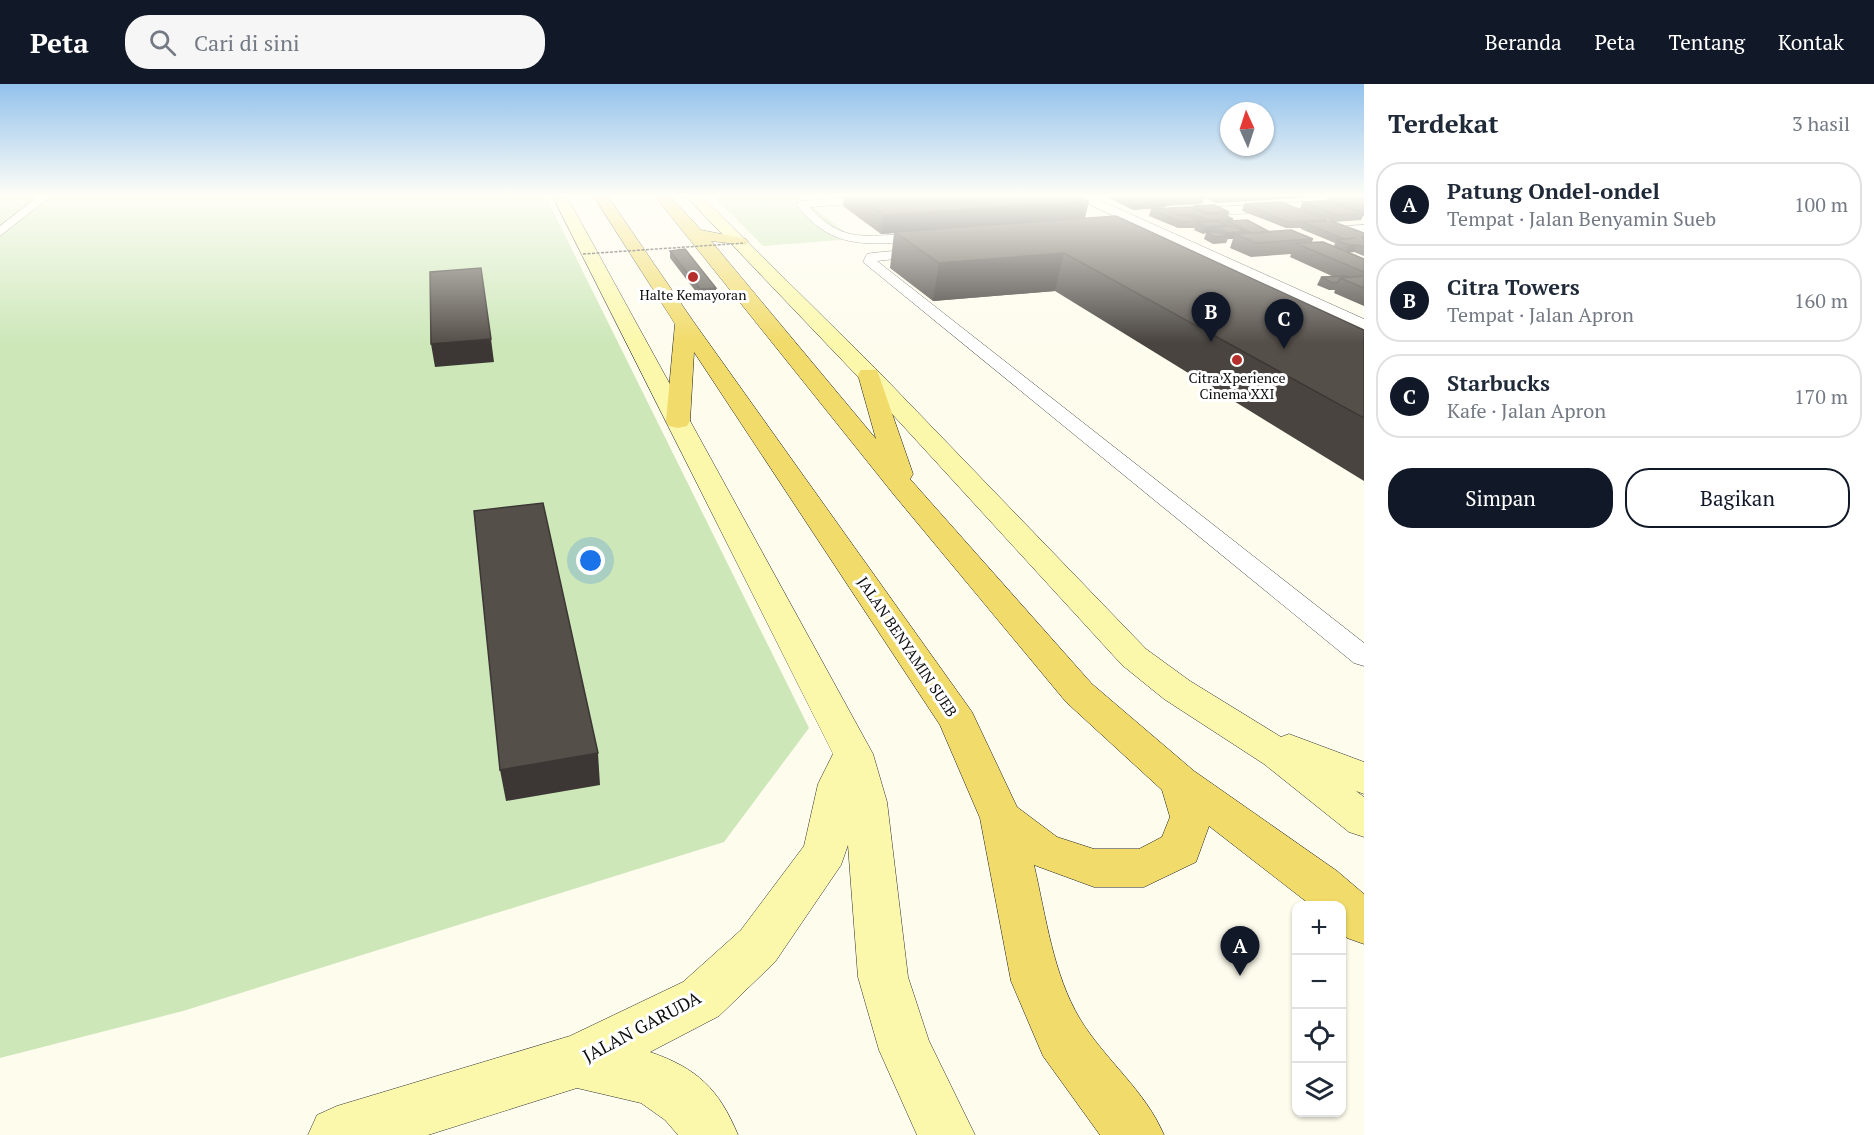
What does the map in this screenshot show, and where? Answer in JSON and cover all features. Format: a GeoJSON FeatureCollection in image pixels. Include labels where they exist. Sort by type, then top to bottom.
{"type":"FeatureCollection","features":[{"type":"Feature","properties":{"kind":"main road"},"geometry":{"type":"LineString","coordinates":[[586,244],[853,754],[866,802],[883,977],[906,1050],[946,1135]]}},
{"type":"Feature","properties":{"kind":"main road","name":"JALAN BENYAMIN SUEB"},"geometry":{"type":"LineString","coordinates":[[632,244],[958,722],[1001,818],[1036,981],[1062,1038],[1135,1135]]}},
{"type":"Feature","properties":{"kind":"main road"},"geometry":{"type":"LineString","coordinates":[[704,244],[905,490],[1079,693],[1180,782],[1321,885],[1364,923]]}},
{"type":"Feature","properties":{"kind":"main road"},"geometry":{"type":"LineString","coordinates":[[743,244],[1134,657],[1177,690],[1251,735],[1364,820]]}},
{"type":"Feature","properties":{"kind":"main road"},"geometry":{"type":"LineString","coordinates":[[678,421],[685,324]]}},
{"type":"Feature","properties":{"kind":"main road"},"geometry":{"type":"LineString","coordinates":[[869,375],[905,490]]}},
{"type":"Feature","properties":{"kind":"main road"},"geometry":{"type":"LineString","coordinates":[[1251,735],[1364,778]]}},
{"type":"Feature","properties":{"kind":"main road","name":"JALAN GARUDA"},"geometry":{"type":"LineString","coordinates":[[337,1135],[577,1061],[701,999],[758,946],[825,852],[840,784],[853,754]]}},
{"type":"Feature","properties":{"kind":"main road"},"geometry":{"type":"LineString","coordinates":[[1001,818],[1042,850],[1094,868],[1144,868],[1180,849],[1191,818],[1180,782]]}},
{"type":"Feature","properties":{"kind":"main road"},"geometry":{"type":"LineString","coordinates":[[577,1061],[643,1076],[674,1089],[699,1113],[709,1135]]}},
{"type":"Feature","properties":{"kind":"street"},"geometry":{"type":"LineString","coordinates":[[1198,244],[1232,266],[1364,326]]}},
{"type":"Feature","properties":{"kind":"street"},"geometry":{"type":"LineString","coordinates":[[1302,298],[1364,313]]}},
{"type":"Feature","properties":{"kind":"lane"},"geometry":{"type":"LineString","coordinates":[[942,250],[872,257],[870,262],[1364,657]]}},
{"type":"Feature","properties":{"kind":"lane"},"geometry":{"type":"LineString","coordinates":[[1205,271],[1232,266]]}},
{"type":"Feature","properties":{"kind":"path"},"geometry":{"type":"LineString","coordinates":[[583,254],[727,244]]}},
{"type":"Feature","properties":{"kind":"green space"},"geometry":{"type":"Polygon","coordinates":[[[0,244],[569,244],[809,728],[724,842],[183,1011],[0,1058],[0,244]]]}},
{"type":"Feature","properties":{"kind":"green space"},"geometry":{"type":"Polygon","coordinates":[[[761,244],[788,244],[763,246],[761,244]]]}},
{"type":"Feature","properties":{"kind":"building"},"geometry":{"type":"Polygon","coordinates":[[[912,244],[1177,244],[1364,330],[1364,418],[1064,253],[939,263],[912,244]]]}},
{"type":"Feature","properties":{"kind":"building"},"geometry":{"type":"Polygon","coordinates":[[[1297,244],[1328,244],[1364,259],[1364,272],[1297,244]]]}},
{"type":"Feature","properties":{"kind":"building"},"geometry":{"type":"Polygon","coordinates":[[[685,249],[716,288],[700,289],[670,251],[685,249]]]}},
{"type":"Feature","properties":{"kind":"building"},"geometry":{"type":"Polygon","coordinates":[[[481,268],[491,339],[431,344],[430,272],[481,268]]]}},
{"type":"Feature","properties":{"kind":"building"},"geometry":{"type":"Polygon","coordinates":[[[1364,276],[1364,288],[1340,278],[1364,276]]]}},
{"type":"Feature","properties":{"kind":"building"},"geometry":{"type":"Polygon","coordinates":[[[1321,277],[1348,277],[1340,278],[1338,282],[1333,283],[1321,277]]]}},
{"type":"Feature","properties":{"kind":"building"},"geometry":{"type":"Polygon","coordinates":[[[543,503],[598,753],[500,770],[474,511],[543,503]]]}},
{"type":"Feature","properties":{"kind":"place","name":"Halte Kemayoran"},"geometry":{"type":"Point","coordinates":[693,277]}},
{"type":"Feature","properties":{"kind":"place","name":"Citra Towers"},"geometry":{"type":"Point","coordinates":[1211,342]}},
{"type":"Feature","properties":{"kind":"place","name":"Starbucks"},"geometry":{"type":"Point","coordinates":[1284,349]}},
{"type":"Feature","properties":{"kind":"place","name":"Citra Xperience Cinema XXI"},"geometry":{"type":"Point","coordinates":[1237,360]}},
{"type":"Feature","properties":{"kind":"place","name":"Patung Ondel-ondel"},"geometry":{"type":"Point","coordinates":[1240,976]}}]}
